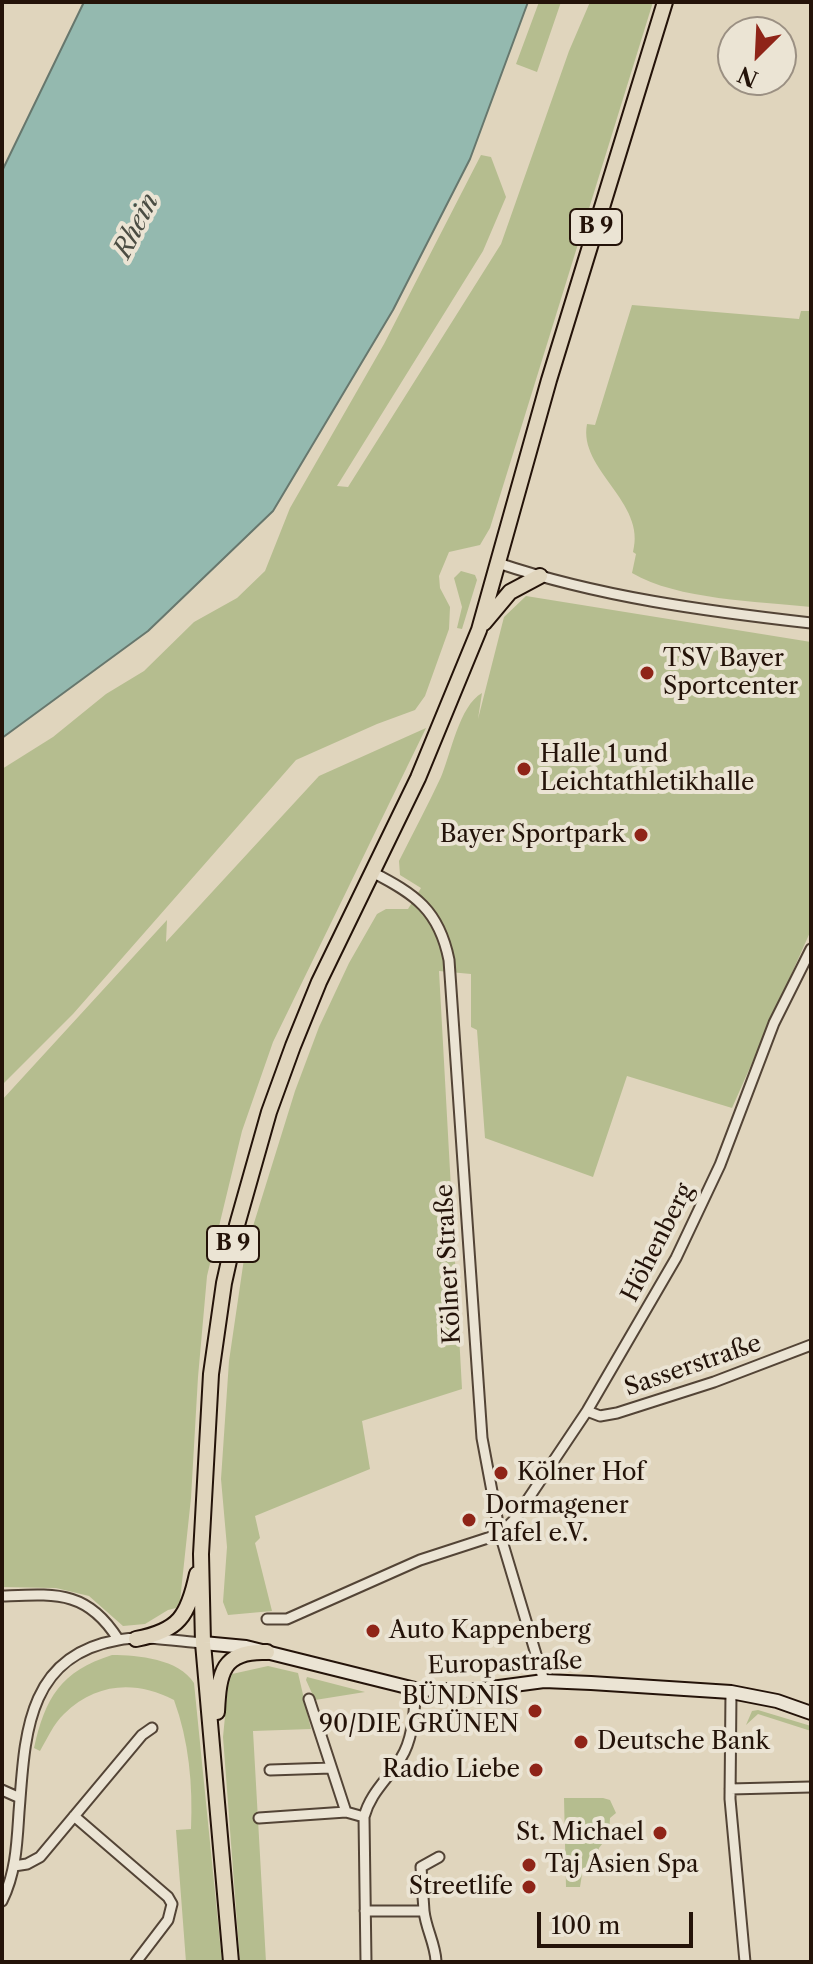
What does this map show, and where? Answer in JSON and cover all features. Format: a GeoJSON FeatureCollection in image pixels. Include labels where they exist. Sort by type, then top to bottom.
{"type":"FeatureCollection","features":[{"type":"Feature","properties":{"kind":"main road","name":"B 9"},"geometry":{"type":"LineString","coordinates":[[231,1962],[203,1643],[201,1554],[211,1374],[224,1283],[269,1112],[293,1046],[319,982],[418,778],[479,630],[665,2]]}},
{"type":"Feature","properties":{"kind":"main road"},"geometry":{"type":"LineString","coordinates":[[479,630],[510,592],[540,576]]}},
{"type":"Feature","properties":{"kind":"main road"},"geometry":{"type":"LineString","coordinates":[[136,1639],[160,1634],[179,1620],[190,1599],[201,1554]]}},
{"type":"Feature","properties":{"kind":"main road","name":"Europastraße"},"geometry":{"type":"LineString","coordinates":[[203,1643],[231,1644],[415,1689],[469,1691],[544,1681],[731,1692],[777,1701],[811,1713]]}},
{"type":"Feature","properties":{"kind":"main road"},"geometry":{"type":"LineString","coordinates":[[212,1735],[222,1670],[241,1654],[267,1652]]}},
{"type":"Feature","properties":{"kind":"street"},"geometry":{"type":"LineString","coordinates":[[498,563],[540,576],[672,606],[811,623]]}},
{"type":"Feature","properties":{"kind":"street","name":"Kölner Straße"},"geometry":{"type":"LineString","coordinates":[[372,872],[415,897],[428,909],[445,938],[482,1438],[500,1534],[544,1681]]}},
{"type":"Feature","properties":{"kind":"street","name":"Höhenberg"},"geometry":{"type":"LineString","coordinates":[[500,1534],[525,1506],[587,1411],[676,1258],[720,1165],[774,1023],[811,949]]}},
{"type":"Feature","properties":{"kind":"street","name":"Sasserstraße"},"geometry":{"type":"LineString","coordinates":[[587,1411],[600,1416],[617,1413],[726,1378],[811,1345]]}},
{"type":"Feature","properties":{"kind":"street"},"geometry":{"type":"LineString","coordinates":[[267,1619],[287,1619],[420,1560],[500,1534]]}},
{"type":"Feature","properties":{"kind":"street"},"geometry":{"type":"LineString","coordinates":[[2,1596],[57,1595],[78,1601],[96,1610],[118,1639]]}},
{"type":"Feature","properties":{"kind":"street"},"geometry":{"type":"LineString","coordinates":[[3,1895],[14,1866],[29,1717],[48,1680],[67,1661],[118,1639],[203,1643]]}},
{"type":"Feature","properties":{"kind":"street"},"geometry":{"type":"LineString","coordinates":[[366,1962],[364,1817],[367,1804],[404,1754],[414,1710],[415,1689]]}},
{"type":"Feature","properties":{"kind":"street"},"geometry":{"type":"LineString","coordinates":[[731,1692],[730,1789],[745,1962]]}},
{"type":"Feature","properties":{"kind":"street"},"geometry":{"type":"LineString","coordinates":[[309,1699],[346,1812]]}},
{"type":"Feature","properties":{"kind":"street"},"geometry":{"type":"LineString","coordinates":[[14,1866],[40,1857],[142,1735],[152,1728]]}},
{"type":"Feature","properties":{"kind":"street"},"geometry":{"type":"LineString","coordinates":[[270,1770],[331,1768]]}},
{"type":"Feature","properties":{"kind":"street"},"geometry":{"type":"LineString","coordinates":[[730,1789],[811,1787]]}},
{"type":"Feature","properties":{"kind":"street"},"geometry":{"type":"LineString","coordinates":[[2,1790],[20,1798]]}},
{"type":"Feature","properties":{"kind":"street"},"geometry":{"type":"LineString","coordinates":[[259,1818],[346,1812],[364,1817]]}},
{"type":"Feature","properties":{"kind":"street"},"geometry":{"type":"LineString","coordinates":[[74,1816],[168,1897],[172,1904],[168,1920],[136,1962]]}},
{"type":"Feature","properties":{"kind":"street"},"geometry":{"type":"LineString","coordinates":[[436,1961],[435,1945],[426,1931],[421,1867],[439,1857]]}},
{"type":"Feature","properties":{"kind":"street"},"geometry":{"type":"LineString","coordinates":[[365,1911],[424,1911]]}},
{"type":"Feature","properties":{"kind":"green space"},"geometry":{"type":"Polygon","coordinates":[[[539,2],[561,2],[537,72],[516,64],[539,2]]]}},
{"type":"Feature","properties":{"kind":"green space"},"geometry":{"type":"Polygon","coordinates":[[[590,2],[653,2],[490,528],[480,545],[449,552],[439,576],[440,588],[450,607],[449,629],[425,696],[415,710],[296,760],[73,1014],[2,1085],[2,769],[53,737],[106,694],[144,671],[194,622],[237,598],[265,571],[290,508],[384,344],[481,155],[491,157],[506,197],[483,251],[337,486],[348,487],[501,244],[569,51],[590,2]]]}},
{"type":"Feature","properties":{"kind":"green space"},"geometry":{"type":"Polygon","coordinates":[[[632,305],[799,319],[801,311],[811,311],[811,607],[695,594],[651,582],[632,573],[636,554],[633,552],[635,534],[630,517],[592,456],[587,441],[587,424],[595,425],[632,305]]]}},
{"type":"Feature","properties":{"kind":"green space"},"geometry":{"type":"Polygon","coordinates":[[[461,571],[475,575],[477,580],[462,629],[457,628],[462,607],[454,578],[461,571]]]}},
{"type":"Feature","properties":{"kind":"green space"},"geometry":{"type":"Polygon","coordinates":[[[526,596],[811,642],[811,930],[732,1108],[627,1076],[593,1177],[485,1138],[477,1030],[471,1027],[471,974],[439,971],[462,1389],[362,1421],[370,1469],[255,1516],[260,1538],[255,1543],[272,1611],[228,1615],[223,1602],[227,1547],[221,1479],[229,1361],[245,1252],[295,1091],[319,1027],[349,963],[377,914],[386,909],[408,909],[421,888],[400,875],[399,861],[441,777],[467,708],[482,693],[478,719],[504,617],[526,596]]]}},
{"type":"Feature","properties":{"kind":"green space"},"geometry":{"type":"Polygon","coordinates":[[[426,728],[273,1042],[242,1131],[207,1276],[191,1498],[180,1601],[176,1608],[145,1624],[123,1626],[89,1596],[56,1588],[2,1587],[2,1100],[167,920],[166,942],[319,776],[426,728]]]}},
{"type":"Feature","properties":{"kind":"green space"},"geometry":{"type":"Polygon","coordinates":[[[112,1655],[157,1660],[179,1668],[194,1683],[222,1962],[186,1962],[176,1830],[191,1829],[191,1796],[189,1763],[174,1700],[130,1687],[103,1691],[76,1704],[57,1722],[40,1751],[34,1748],[44,1715],[58,1689],[80,1669],[112,1655]]]}},
{"type":"Feature","properties":{"kind":"green space"},"geometry":{"type":"Polygon","coordinates":[[[268,1666],[298,1673],[311,1729],[253,1731],[266,1962],[240,1962],[223,1737],[232,1674],[268,1666]]]}},
{"type":"Feature","properties":{"kind":"green space"},"geometry":{"type":"Polygon","coordinates":[[[307,1677],[365,1692],[315,1700],[307,1677]]]}},
{"type":"Feature","properties":{"kind":"green space"},"geometry":{"type":"Polygon","coordinates":[[[758,1710],[811,1726],[811,1731],[758,1714],[746,1725],[752,1711],[758,1710]]]}},
{"type":"Feature","properties":{"kind":"green space"},"geometry":{"type":"Polygon","coordinates":[[[564,1798],[610,1800],[616,1813],[610,1818],[609,1835],[599,1848],[594,1866],[583,1868],[580,1887],[566,1887],[564,1798]]]}},
{"type":"Feature","properties":{"kind":"water","name":"Rhein"},"geometry":{"type":"Polygon","coordinates":[[[84,2],[528,2],[470,159],[393,310],[273,511],[148,631],[2,738],[2,171],[84,2]]]}},
{"type":"Feature","properties":{"kind":"place","name":"TSV Bayer Sportcenter"},"geometry":{"type":"Point","coordinates":[647,673]}},
{"type":"Feature","properties":{"kind":"place","name":"Halle 1 und Leichtathletikhalle"},"geometry":{"type":"Point","coordinates":[524,769]}},
{"type":"Feature","properties":{"kind":"place","name":"Bayer Sportpark"},"geometry":{"type":"Point","coordinates":[641,835]}},
{"type":"Feature","properties":{"kind":"place","name":"Kölner Hof"},"geometry":{"type":"Point","coordinates":[501,1473]}},
{"type":"Feature","properties":{"kind":"place","name":"Dormagener Tafel e.V."},"geometry":{"type":"Point","coordinates":[469,1520]}},
{"type":"Feature","properties":{"kind":"place","name":"Auto Kappenberg"},"geometry":{"type":"Point","coordinates":[373,1631]}},
{"type":"Feature","properties":{"kind":"place","name":"BÜNDNIS 90/DIE GRÜNEN"},"geometry":{"type":"Point","coordinates":[535,1711]}},
{"type":"Feature","properties":{"kind":"place","name":"Deutsche Bank"},"geometry":{"type":"Point","coordinates":[581,1742]}},
{"type":"Feature","properties":{"kind":"place","name":"Radio Liebe"},"geometry":{"type":"Point","coordinates":[536,1770]}},
{"type":"Feature","properties":{"kind":"place","name":"St. Michael"},"geometry":{"type":"Point","coordinates":[660,1833]}},
{"type":"Feature","properties":{"kind":"place","name":"Taj Asien Spa"},"geometry":{"type":"Point","coordinates":[529,1865]}},
{"type":"Feature","properties":{"kind":"place","name":"Streetlife"},"geometry":{"type":"Point","coordinates":[529,1887]}}]}
